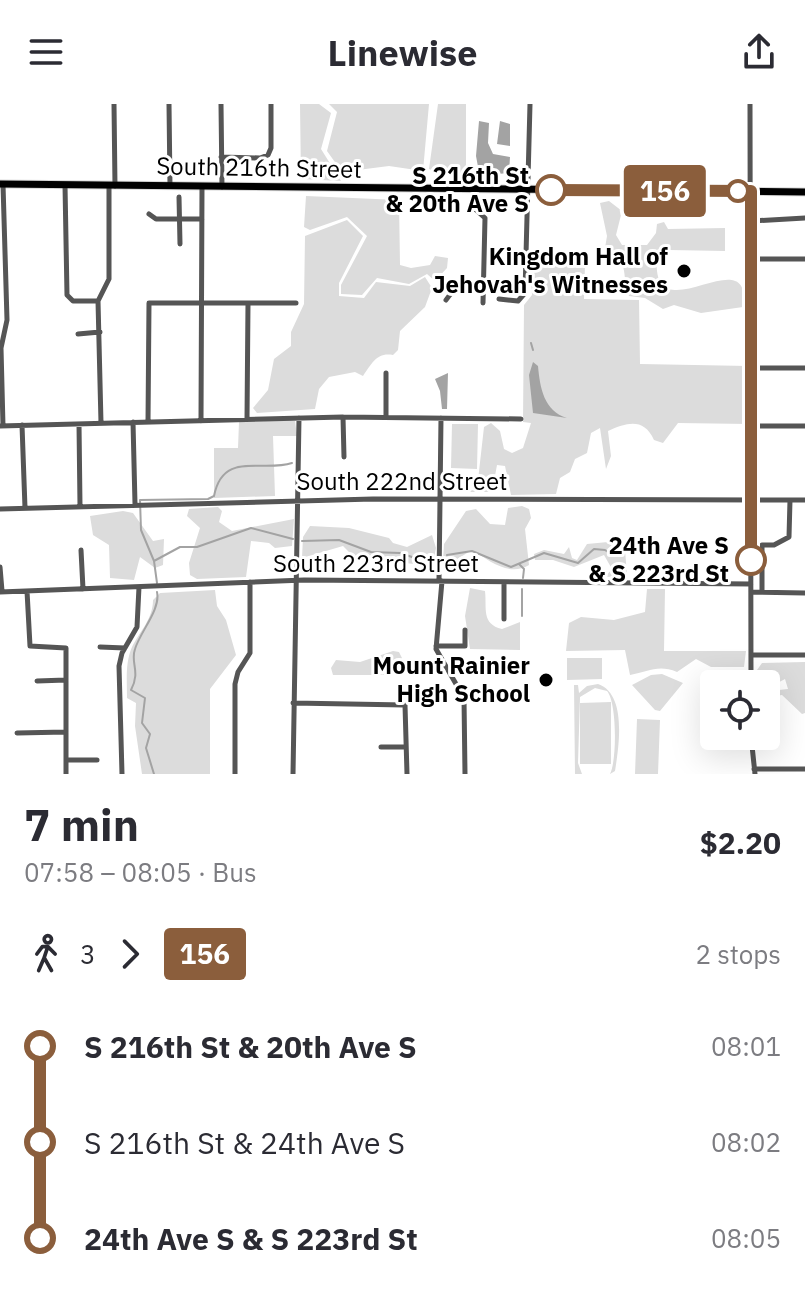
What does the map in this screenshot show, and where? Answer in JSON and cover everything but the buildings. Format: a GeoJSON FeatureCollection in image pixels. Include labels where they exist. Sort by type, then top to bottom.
{"type":"FeatureCollection","features":[{"type":"Feature","properties":{"kind":"main road","name":"South 216th Street"},"geometry":{"type":"LineString","coordinates":[[2,184],[805,192]]}},
{"type":"Feature","properties":{"kind":"street"},"geometry":{"type":"LineString","coordinates":[[101,423],[98,301],[109,279],[114,104]]}},
{"type":"Feature","properties":{"kind":"street"},"geometry":{"type":"LineString","coordinates":[[169,104],[170,186]]}},
{"type":"Feature","properties":{"kind":"street"},"geometry":{"type":"LineString","coordinates":[[221,104],[222,188]]}},
{"type":"Feature","properties":{"kind":"street"},"geometry":{"type":"LineString","coordinates":[[221,157],[260,158],[268,155],[271,104]]}},
{"type":"Feature","properties":{"kind":"street"},"geometry":{"type":"LineString","coordinates":[[499,299],[513,302],[524,298],[530,104]]}},
{"type":"Feature","properties":{"kind":"street"},"geometry":{"type":"LineString","coordinates":[[750,104],[751,670]]}},
{"type":"Feature","properties":{"kind":"street"},"geometry":{"type":"LineString","coordinates":[[2,184],[7,320],[1,348],[1,426],[343,417],[521,419]]}},
{"type":"Feature","properties":{"kind":"street"},"geometry":{"type":"LineString","coordinates":[[65,185],[67,295],[73,301],[98,301]]}},
{"type":"Feature","properties":{"kind":"street"},"geometry":{"type":"LineString","coordinates":[[201,421],[202,187]]}},
{"type":"Feature","properties":{"kind":"street"},"geometry":{"type":"LineString","coordinates":[[475,189],[476,210],[485,218],[483,303]]}},
{"type":"Feature","properties":{"kind":"street"},"geometry":{"type":"LineString","coordinates":[[179,197],[180,244]]}},
{"type":"Feature","properties":{"kind":"street"},"geometry":{"type":"LineString","coordinates":[[149,214],[156,219],[202,219]]}},
{"type":"Feature","properties":{"kind":"street"},"geometry":{"type":"LineString","coordinates":[[751,221],[805,218]]}},
{"type":"Feature","properties":{"kind":"street"},"geometry":{"type":"LineString","coordinates":[[751,259],[805,259]]}},
{"type":"Feature","properties":{"kind":"street"},"geometry":{"type":"LineString","coordinates":[[446,300],[452,291],[466,285],[483,285]]}},
{"type":"Feature","properties":{"kind":"street"},"geometry":{"type":"LineString","coordinates":[[148,422],[149,303],[296,303]]}},
{"type":"Feature","properties":{"kind":"street"},"geometry":{"type":"LineString","coordinates":[[247,419],[248,303]]}},
{"type":"Feature","properties":{"kind":"street"},"geometry":{"type":"LineString","coordinates":[[78,334],[100,332]]}},
{"type":"Feature","properties":{"kind":"street"},"geometry":{"type":"LineString","coordinates":[[752,368],[805,368]]}},
{"type":"Feature","properties":{"kind":"street"},"geometry":{"type":"LineString","coordinates":[[386,373],[386,417]]}},
{"type":"Feature","properties":{"kind":"street"},"geometry":{"type":"LineString","coordinates":[[343,417],[344,457]]}},
{"type":"Feature","properties":{"kind":"street"},"geometry":{"type":"LineString","coordinates":[[293,774],[299,418]]}},
{"type":"Feature","properties":{"kind":"street"},"geometry":{"type":"LineString","coordinates":[[441,418],[440,581],[436,646],[441,663],[464,698],[465,774]]}},
{"type":"Feature","properties":{"kind":"street"},"geometry":{"type":"LineString","coordinates":[[133,422],[135,504]]}},
{"type":"Feature","properties":{"kind":"street"},"geometry":{"type":"LineString","coordinates":[[79,424],[80,506]]}},
{"type":"Feature","properties":{"kind":"street"},"geometry":{"type":"LineString","coordinates":[[22,425],[25,508]]}},
{"type":"Feature","properties":{"kind":"street"},"geometry":{"type":"LineString","coordinates":[[752,426],[805,426]]}},
{"type":"Feature","properties":{"kind":"street","name":"South 222nd Street"},"geometry":{"type":"LineString","coordinates":[[0,509],[299,500],[805,500]]}},
{"type":"Feature","properties":{"kind":"street"},"geometry":{"type":"LineString","coordinates":[[762,592],[762,545],[774,545],[790,537],[790,500]]}},
{"type":"Feature","properties":{"kind":"street"},"geometry":{"type":"LineString","coordinates":[[81,550],[83,589]]}},
{"type":"Feature","properties":{"kind":"street"},"geometry":{"type":"LineString","coordinates":[[0,567],[1,592]]}},
{"type":"Feature","properties":{"kind":"street","name":"South 223rd Street"},"geometry":{"type":"LineString","coordinates":[[1,592],[298,581],[751,584]]}},
{"type":"Feature","properties":{"kind":"street"},"geometry":{"type":"LineString","coordinates":[[235,774],[235,684],[250,653],[250,582]]}},
{"type":"Feature","properties":{"kind":"street"},"geometry":{"type":"LineString","coordinates":[[504,582],[504,619]]}},
{"type":"Feature","properties":{"kind":"street"},"geometry":{"type":"LineString","coordinates":[[122,774],[119,666],[137,627],[139,587]]}},
{"type":"Feature","properties":{"kind":"street"},"geometry":{"type":"LineString","coordinates":[[27,591],[30,646],[66,648],[66,774]]}},
{"type":"Feature","properties":{"kind":"street"},"geometry":{"type":"LineString","coordinates":[[751,592],[805,593]]}},
{"type":"Feature","properties":{"kind":"street"},"geometry":{"type":"LineString","coordinates":[[436,646],[465,646],[465,630]]}},
{"type":"Feature","properties":{"kind":"street"},"geometry":{"type":"LineString","coordinates":[[100,647],[125,648]]}},
{"type":"Feature","properties":{"kind":"street"},"geometry":{"type":"LineString","coordinates":[[751,655],[805,655]]}},
{"type":"Feature","properties":{"kind":"street"},"geometry":{"type":"LineString","coordinates":[[37,681],[66,680]]}},
{"type":"Feature","properties":{"kind":"street"},"geometry":{"type":"LineString","coordinates":[[293,703],[405,705],[407,774]]}},
{"type":"Feature","properties":{"kind":"street"},"geometry":{"type":"LineString","coordinates":[[17,733],[66,732]]}},
{"type":"Feature","properties":{"kind":"street"},"geometry":{"type":"LineString","coordinates":[[381,747],[406,747]]}},
{"type":"Feature","properties":{"kind":"street"},"geometry":{"type":"LineString","coordinates":[[752,750],[754,771],[805,769]]}},
{"type":"Feature","properties":{"kind":"street"},"geometry":{"type":"LineString","coordinates":[[66,760],[97,760]]}},
{"type":"Feature","properties":{"kind":"shaded area"},"geometry":{"type":"Polygon","coordinates":[[[300,104],[319,104],[331,113],[321,149],[341,181],[301,179],[300,104]]]}},
{"type":"Feature","properties":{"kind":"shaded area"},"geometry":{"type":"Polygon","coordinates":[[[329,104],[429,104],[423,171],[389,166],[342,172],[327,151],[337,112],[329,104]]]}},
{"type":"Feature","properties":{"kind":"shaded area"},"geometry":{"type":"Polygon","coordinates":[[[438,104],[466,104],[466,182],[429,169],[438,104]]]}},
{"type":"Feature","properties":{"kind":"shaded area"},"geometry":{"type":"Polygon","coordinates":[[[479,121],[489,123],[488,143],[493,154],[510,157],[509,173],[486,175],[479,172],[476,156],[479,121]]]}},
{"type":"Feature","properties":{"kind":"shaded area"},"geometry":{"type":"Polygon","coordinates":[[[500,121],[510,124],[510,146],[497,144],[500,121]]]}},
{"type":"Feature","properties":{"kind":"shaded area"},"geometry":{"type":"Polygon","coordinates":[[[306,196],[399,200],[400,265],[411,268],[430,265],[435,256],[448,258],[447,268],[435,281],[427,274],[409,284],[377,278],[362,295],[341,294],[341,285],[367,236],[347,217],[310,230],[304,227],[306,196]]]}},
{"type":"Feature","properties":{"kind":"shaded area"},"geometry":{"type":"Polygon","coordinates":[[[609,201],[622,211],[616,235],[622,245],[647,245],[656,233],[657,224],[664,222],[668,229],[725,228],[725,251],[669,250],[657,257],[659,279],[669,289],[733,280],[742,288],[743,307],[701,313],[674,305],[663,309],[645,298],[629,296],[619,257],[605,248],[607,236],[600,203],[609,201]]]}},
{"type":"Feature","properties":{"kind":"shaded area"},"geometry":{"type":"Polygon","coordinates":[[[347,220],[363,236],[339,283],[339,296],[364,298],[376,282],[410,286],[425,277],[432,288],[425,307],[400,331],[398,350],[393,355],[379,357],[363,376],[355,372],[329,377],[319,389],[315,409],[257,413],[253,408],[268,390],[274,359],[291,346],[291,332],[304,304],[305,236],[347,220]]]}},
{"type":"Feature","properties":{"kind":"shaded area"},"geometry":{"type":"Polygon","coordinates":[[[530,264],[585,264],[584,299],[639,300],[640,364],[748,366],[749,424],[678,423],[663,443],[654,440],[640,425],[622,426],[608,431],[611,456],[606,469],[600,428],[591,433],[587,453],[575,459],[570,472],[560,478],[556,494],[511,495],[505,466],[497,465],[492,492],[466,492],[477,489],[484,427],[491,423],[500,431],[504,449],[512,453],[523,448],[531,423],[523,422],[524,305],[532,295],[530,264]]]}},
{"type":"Feature","properties":{"kind":"shaded area"},"geometry":{"type":"Polygon","coordinates":[[[533,362],[538,366],[548,404],[567,418],[533,413],[529,375],[533,362]]]}},
{"type":"Feature","properties":{"kind":"shaded area"},"geometry":{"type":"Polygon","coordinates":[[[448,373],[447,409],[442,409],[435,379],[448,373]]]}},
{"type":"Feature","properties":{"kind":"shaded area"},"geometry":{"type":"Polygon","coordinates":[[[295,421],[297,436],[273,436],[275,496],[214,498],[214,448],[238,448],[239,422],[295,421]]]}},
{"type":"Feature","properties":{"kind":"shaded area"},"geometry":{"type":"Polygon","coordinates":[[[452,424],[478,424],[477,469],[451,468],[452,424]]]}},
{"type":"Feature","properties":{"kind":"shaded area"},"geometry":{"type":"Polygon","coordinates":[[[522,506],[529,509],[531,518],[525,529],[529,565],[507,568],[472,550],[454,561],[443,562],[444,544],[466,511],[476,509],[490,524],[505,525],[508,508],[522,506]]]}},
{"type":"Feature","properties":{"kind":"shaded area"},"geometry":{"type":"Polygon","coordinates":[[[218,507],[222,511],[219,522],[232,531],[294,519],[292,546],[275,548],[269,543],[251,541],[246,577],[197,579],[190,575],[189,563],[200,528],[187,516],[189,509],[218,507]]]}},
{"type":"Feature","properties":{"kind":"shaded area"},"geometry":{"type":"Polygon","coordinates":[[[123,511],[133,513],[153,541],[164,539],[163,565],[155,568],[140,557],[134,580],[110,578],[109,545],[93,535],[90,516],[123,511]]]}},
{"type":"Feature","properties":{"kind":"shaded area"},"geometry":{"type":"Polygon","coordinates":[[[310,526],[349,528],[389,538],[393,543],[407,547],[432,535],[436,548],[433,563],[354,557],[343,546],[302,558],[303,537],[310,526]]]}},
{"type":"Feature","properties":{"kind":"shaded area"},"geometry":{"type":"Polygon","coordinates":[[[608,542],[625,549],[627,576],[605,577],[612,569],[604,555],[574,567],[553,560],[535,560],[534,554],[544,550],[564,554],[569,547],[572,558],[577,560],[587,544],[608,542]]]}},
{"type":"Feature","properties":{"kind":"shaded area"},"geometry":{"type":"Polygon","coordinates":[[[470,588],[485,591],[486,614],[495,627],[502,629],[520,622],[520,650],[470,649],[465,616],[470,588]]]}},
{"type":"Feature","properties":{"kind":"shaded area"},"geometry":{"type":"Polygon","coordinates":[[[647,589],[665,589],[664,651],[746,651],[744,667],[711,667],[696,659],[677,672],[659,669],[630,675],[625,650],[566,651],[569,623],[581,617],[614,620],[645,612],[647,589]]]}},
{"type":"Feature","properties":{"kind":"shaded area"},"geometry":{"type":"Polygon","coordinates":[[[215,590],[217,606],[226,620],[236,655],[210,689],[210,774],[142,774],[135,726],[136,703],[127,698],[127,666],[132,647],[148,619],[153,600],[160,593],[215,590]]]}},
{"type":"Feature","properties":{"kind":"shaded area"},"geometry":{"type":"Polygon","coordinates":[[[393,651],[399,652],[402,658],[394,673],[333,675],[331,668],[336,660],[360,662],[393,651]]]}},
{"type":"Feature","properties":{"kind":"shaded area"},"geometry":{"type":"Polygon","coordinates":[[[567,658],[602,658],[602,679],[567,680],[567,658]]]}},
{"type":"Feature","properties":{"kind":"shaded area"},"geometry":{"type":"Polygon","coordinates":[[[805,662],[805,713],[802,714],[780,695],[780,690],[788,689],[785,679],[780,682],[780,670],[757,670],[762,663],[805,662]]]}},
{"type":"Feature","properties":{"kind":"shaded area"},"geometry":{"type":"Polygon","coordinates":[[[662,674],[683,683],[660,711],[655,710],[632,685],[651,675],[662,674]]]}},
{"type":"Feature","properties":{"kind":"shaded area"},"geometry":{"type":"Polygon","coordinates":[[[598,684],[607,690],[617,709],[619,735],[615,771],[610,774],[615,745],[613,707],[607,691],[595,688],[580,697],[578,763],[582,774],[575,774],[574,685],[578,685],[579,693],[587,686],[598,684]]]}},
{"type":"Feature","properties":{"kind":"shaded area"},"geometry":{"type":"Polygon","coordinates":[[[611,702],[611,764],[580,764],[580,703],[611,702]]]}},
{"type":"Feature","properties":{"kind":"shaded area"},"geometry":{"type":"Polygon","coordinates":[[[637,719],[660,720],[658,774],[635,774],[637,719]]]}},
{"type":"Feature","properties":{"kind":"waterway"},"geometry":{"type":"LineString","coordinates":[[531,343],[533,350]]}},
{"type":"Feature","properties":{"kind":"waterway"},"geometry":{"type":"LineString","coordinates":[[154,561],[141,530],[140,500],[208,499],[214,496],[226,473],[235,468],[292,463]]}},
{"type":"Feature","properties":{"kind":"waterway"},"geometry":{"type":"LineString","coordinates":[[157,583],[154,561],[180,547],[197,547],[251,528],[293,539]]}},
{"type":"Feature","properties":{"kind":"waterway"},"geometry":{"type":"LineString","coordinates":[[302,541],[339,540],[371,552],[400,553],[424,561],[436,558]]}},
{"type":"Feature","properties":{"kind":"waterway"},"geometry":{"type":"LineString","coordinates":[[447,555],[472,551],[511,567],[544,553],[578,563],[594,549],[605,550],[614,556]]}},
{"type":"Feature","properties":{"kind":"waterway"},"geometry":{"type":"LineString","coordinates":[[519,564],[524,569],[523,578]]}},
{"type":"Feature","properties":{"kind":"waterway"},"geometry":{"type":"LineString","coordinates":[[522,589],[522,616]]}},
{"type":"Feature","properties":{"kind":"waterway"},"geometry":{"type":"LineString","coordinates":[[154,774],[146,748],[150,734],[142,723],[145,698],[131,690],[135,678],[135,649],[156,606],[157,592]]}},
{"type":"Feature","properties":{"kind":"bus line","name":"156"},"geometry":{"type":"LineString","coordinates":[[551,190],[751,191],[751,560]]}},
{"type":"Feature","properties":{"kind":"place","name":"S 216th St & 20th Ave S"},"geometry":{"type":"Point","coordinates":[551,190]}},
{"type":"Feature","properties":{"kind":"place","name":"Kingdom Hall of Jehovah's Witnesses"},"geometry":{"type":"Point","coordinates":[684,271]}},
{"type":"Feature","properties":{"kind":"place","name":"24th Ave S & S 223rd St"},"geometry":{"type":"Point","coordinates":[751,560]}},
{"type":"Feature","properties":{"kind":"place","name":"Mount Rainier High School"},"geometry":{"type":"Point","coordinates":[546,680]}}]}
